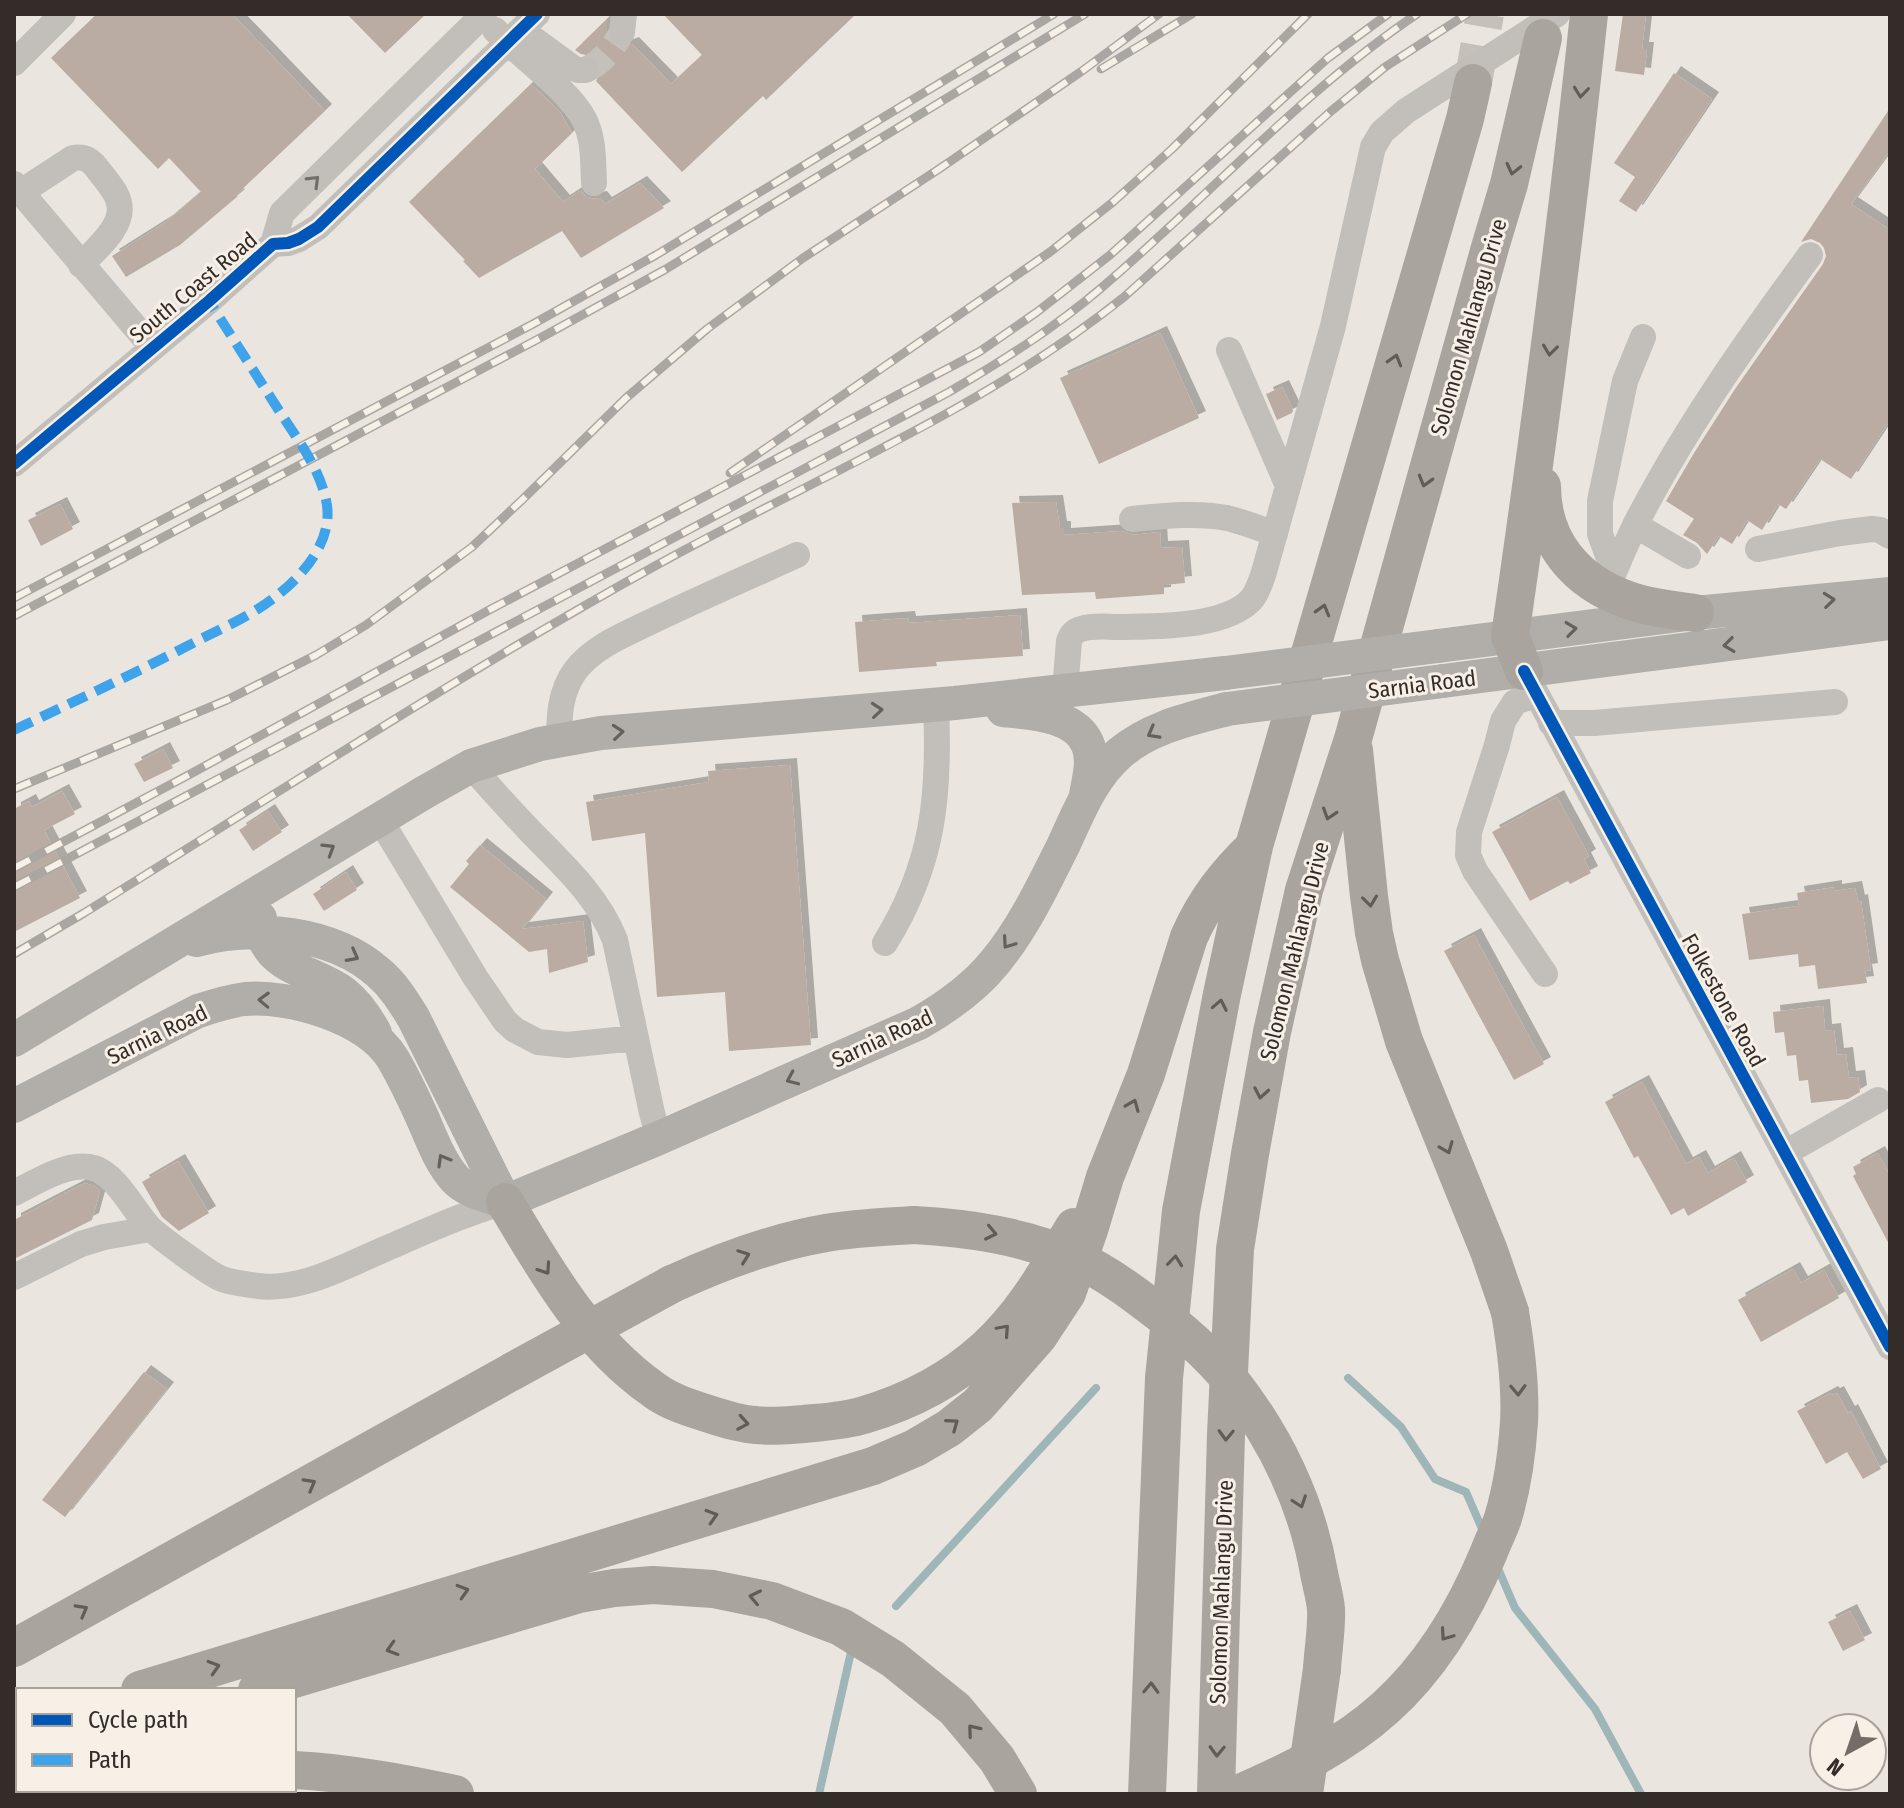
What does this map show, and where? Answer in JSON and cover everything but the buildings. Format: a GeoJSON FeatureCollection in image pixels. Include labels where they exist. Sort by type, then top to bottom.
{"type":"FeatureCollection","features":[{"type":"Feature","properties":{"kind":"highway"},"geometry":{"type":"LineString","coordinates":[[1530,683],[1510,636],[1542,411],[1589,14]]}},
{"type":"Feature","properties":{"kind":"highway","name":"Solomon Mahlangu Drive"},"geometry":{"type":"LineString","coordinates":[[1216,1794],[1225,1449],[1235,1249],[1272,1032],[1301,904],[1353,739],[1509,184],[1550,26]]}},
{"type":"Feature","properties":{"kind":"highway"},"geometry":{"type":"LineString","coordinates":[[1147,1794],[1164,1378],[1179,1226],[1222,994],[1254,846],[1473,83]]}},
{"type":"Feature","properties":{"kind":"highway"},"geometry":{"type":"LineString","coordinates":[[1542,411],[1542,497],[1546,523],[1566,557],[1595,584],[1610,581],[1626,599],[1695,613]]}},
{"type":"Feature","properties":{"kind":"highway"},"geometry":{"type":"LineString","coordinates":[[1238,1794],[1338,1744],[1385,1708],[1420,1671],[1453,1627],[1503,1518],[1519,1421],[1516,1353],[1510,1312],[1489,1251],[1404,1041],[1380,960],[1369,896],[1353,739]]}},
{"type":"Feature","properties":{"kind":"highway"},"geometry":{"type":"LineString","coordinates":[[147,1688],[873,1466],[915,1448],[949,1428],[978,1405],[1006,1375],[1067,1293],[1105,1177],[1146,1074],[1189,937],[1215,889],[1254,846]]}},
{"type":"Feature","properties":{"kind":"highway"},"geometry":{"type":"LineString","coordinates":[[505,1202],[543,1265],[587,1328],[654,1390],[672,1401],[734,1422],[778,1426],[862,1416],[935,1385],[968,1364],[1004,1331],[1022,1308],[1105,1177]]}},
{"type":"Feature","properties":{"kind":"highway"},"geometry":{"type":"LineString","coordinates":[[14,1648],[513,1371],[700,1271],[772,1246],[824,1233],[914,1225],[948,1227],[982,1231],[1040,1245],[1077,1259],[1137,1296],[1198,1345],[1230,1380],[1264,1427],[1295,1487],[1313,1539],[1326,1608],[1322,1669],[1304,1794]]}},
{"type":"Feature","properties":{"kind":"highway"},"geometry":{"type":"LineString","coordinates":[[264,1688],[579,1594],[653,1585],[713,1589],[772,1601],[841,1627],[893,1659],[955,1709],[997,1759],[1018,1794]]}},
{"type":"Feature","properties":{"kind":"highway"},"geometry":{"type":"LineString","coordinates":[[296,1770],[374,1778],[455,1794]]}},
{"type":"Feature","properties":{"kind":"main road","name":"Sarnia Road"},"geometry":{"type":"LineString","coordinates":[[14,1040],[379,818],[471,766],[540,744],[601,733],[1065,691],[1695,613],[1890,594]]}},
{"type":"Feature","properties":{"kind":"main road","name":"Sarnia Road"},"geometry":{"type":"LineString","coordinates":[[14,1106],[198,1011],[245,999],[294,1003],[354,1024],[381,1043],[417,1104],[442,1162],[463,1185],[505,1202],[659,1138],[919,1023],[943,1009],[994,963],[1021,924],[1102,773],[1120,753],[1166,726],[1227,709],[1443,681],[1530,683],[1890,623]]}},
{"type":"Feature","properties":{"kind":"main road"},"geometry":{"type":"LineString","coordinates":[[946,704],[1053,717],[1077,730],[1088,744],[1091,765],[1085,800]]}},
{"type":"Feature","properties":{"kind":"main road"},"geometry":{"type":"LineString","coordinates":[[263,890],[261,932],[270,948],[283,962],[347,995],[365,1013],[381,1043]]}},
{"type":"Feature","properties":{"kind":"main road"},"geometry":{"type":"LineString","coordinates":[[169,947],[234,932],[289,934],[338,948],[378,972],[397,991],[413,1017],[505,1202]]}},
{"type":"Feature","properties":{"kind":"street"},"geometry":{"type":"LineString","coordinates":[[14,63],[63,14]]}},
{"type":"Feature","properties":{"kind":"street"},"geometry":{"type":"LineString","coordinates":[[483,15],[522,29],[573,68],[585,70]]}},
{"type":"Feature","properties":{"kind":"street","name":"South Coast Road"},"geometry":{"type":"LineString","coordinates":[[14,464],[273,244],[282,213],[483,15]]}},
{"type":"Feature","properties":{"kind":"street"},"geometry":{"type":"LineString","coordinates":[[1065,691],[1069,641],[1077,630],[1221,618],[1232,614],[1257,592],[1333,326],[1377,139],[1406,111],[1550,26]]}},
{"type":"Feature","properties":{"kind":"street"},"geometry":{"type":"LineString","coordinates":[[522,29],[587,124],[594,183]]}},
{"type":"Feature","properties":{"kind":"street","name":"South Coast Road"},"geometry":{"type":"LineString","coordinates":[[273,244],[288,243],[308,234],[365,183],[522,29]]}},
{"type":"Feature","properties":{"kind":"street"},"geometry":{"type":"LineString","coordinates":[[401,96],[426,123]]}},
{"type":"Feature","properties":{"kind":"street"},"geometry":{"type":"LineString","coordinates":[[339,156],[365,183]]}},
{"type":"Feature","properties":{"kind":"street"},"geometry":{"type":"LineString","coordinates":[[81,265],[106,239],[120,213],[116,195],[97,167],[87,159],[73,158],[18,188],[81,265],[153,348]]}},
{"type":"Feature","properties":{"kind":"street"},"geometry":{"type":"LineString","coordinates":[[1610,581],[1635,525],[1669,465],[1742,348],[1810,255]]}},
{"type":"Feature","properties":{"kind":"street"},"geometry":{"type":"LineString","coordinates":[[1610,581],[1600,534],[1600,501],[1625,381],[1643,337]]}},
{"type":"Feature","properties":{"kind":"street"},"geometry":{"type":"LineString","coordinates":[[1229,350],[1288,486]]}},
{"type":"Feature","properties":{"kind":"street"},"geometry":{"type":"LineString","coordinates":[[1132,519],[1202,515],[1231,519],[1275,534]]}},
{"type":"Feature","properties":{"kind":"street"},"geometry":{"type":"LineString","coordinates":[[1635,525],[1688,556]]}},
{"type":"Feature","properties":{"kind":"street"},"geometry":{"type":"LineString","coordinates":[[1758,549],[1872,529],[1890,536]]}},
{"type":"Feature","properties":{"kind":"street"},"geometry":{"type":"LineString","coordinates":[[559,741],[563,694],[585,658],[672,611],[797,555]]}},
{"type":"Feature","properties":{"kind":"street"},"geometry":{"type":"LineString","coordinates":[[1530,683],[1503,721],[1467,847],[1475,871],[1545,974]]}},
{"type":"Feature","properties":{"kind":"street","name":"Folkestone Road"},"geometry":{"type":"LineString","coordinates":[[1530,683],[1785,1153],[1883,1315],[1890,1347]]}},
{"type":"Feature","properties":{"kind":"street"},"geometry":{"type":"LineString","coordinates":[[1551,723],[1594,723],[1835,702]]}},
{"type":"Feature","properties":{"kind":"street"},"geometry":{"type":"LineString","coordinates":[[885,943],[902,916],[925,857],[936,796],[938,754],[946,704]]}},
{"type":"Feature","properties":{"kind":"street"},"geometry":{"type":"LineString","coordinates":[[471,766],[577,880],[603,915],[615,940],[659,1138]]}},
{"type":"Feature","properties":{"kind":"street"},"geometry":{"type":"LineString","coordinates":[[379,818],[475,977],[505,1021],[515,1030],[538,1042],[567,1045],[635,1038]]}},
{"type":"Feature","properties":{"kind":"street"},"geometry":{"type":"LineString","coordinates":[[1785,1153],[1878,1100]]}},
{"type":"Feature","properties":{"kind":"street"},"geometry":{"type":"LineString","coordinates":[[14,1193],[62,1170],[93,1168],[117,1186],[150,1229],[219,1279],[285,1287],[505,1202]]}},
{"type":"Feature","properties":{"kind":"street"},"geometry":{"type":"LineString","coordinates":[[14,1277],[81,1244],[150,1229]]}},
{"type":"Feature","properties":{"kind":"waterway"},"geometry":{"type":"LineString","coordinates":[[1348,1378],[1401,1427],[1435,1479],[1466,1492],[1483,1531]]}},
{"type":"Feature","properties":{"kind":"waterway"},"geometry":{"type":"LineString","coordinates":[[896,1606],[1096,1388]]}},
{"type":"Feature","properties":{"kind":"waterway"},"geometry":{"type":"LineString","coordinates":[[1497,1566],[1515,1608],[1595,1709],[1641,1794]]}},
{"type":"Feature","properties":{"kind":"waterway"},"geometry":{"type":"LineString","coordinates":[[819,1794],[851,1652]]}},
{"type":"Feature","properties":{"kind":"tunnel"},"geometry":{"type":"LineString","coordinates":[[1473,83],[1485,14]]}},
{"type":"Feature","properties":{"kind":"tunnel"},"geometry":{"type":"LineString","coordinates":[[585,70],[606,54],[622,32]]}},
{"type":"Feature","properties":{"kind":"railway"},"geometry":{"type":"LineString","coordinates":[[14,598],[533,324],[656,255],[1054,14]]}},
{"type":"Feature","properties":{"kind":"railway"},"geometry":{"type":"LineString","coordinates":[[14,616],[666,269],[1085,14]]}},
{"type":"Feature","properties":{"kind":"railway"},"geometry":{"type":"LineString","coordinates":[[14,789],[227,700],[316,655],[366,625],[472,547],[626,398],[707,329],[803,258],[1082,71],[1159,14]]}},
{"type":"Feature","properties":{"kind":"railway"},"geometry":{"type":"LineString","coordinates":[[1101,69],[1192,14]]}},
{"type":"Feature","properties":{"kind":"railway"},"geometry":{"type":"LineString","coordinates":[[730,473],[1050,252],[1113,202],[1172,149],[1308,14]]}},
{"type":"Feature","properties":{"kind":"railway"},"geometry":{"type":"LineString","coordinates":[[14,868],[491,609],[979,352],[1110,255],[1328,58],[1388,14]]}},
{"type":"Feature","properties":{"kind":"railway"},"geometry":{"type":"LineString","coordinates":[[14,887],[949,392],[988,368],[1082,304],[1293,112],[1417,14]]}},
{"type":"Feature","properties":{"kind":"railway"},"geometry":{"type":"LineString","coordinates":[[14,954],[438,692],[582,607],[714,534],[896,441],[1013,374],[1124,297],[1330,112],[1385,67],[1467,14]]}},
{"type":"Feature","properties":{"kind":"marked path"},"geometry":{"type":"LineString","coordinates":[[14,730],[256,610],[296,578],[315,555],[321,542],[328,514],[318,476],[209,301]]}},
{"type":"Feature","properties":{"kind":"cycle path"},"geometry":{"type":"LineString","coordinates":[[14,464],[273,244],[299,239],[318,227],[537,14]]}},
{"type":"Feature","properties":{"kind":"cycle path"},"geometry":{"type":"LineString","coordinates":[[1524,671],[1890,1347]]}}]}
